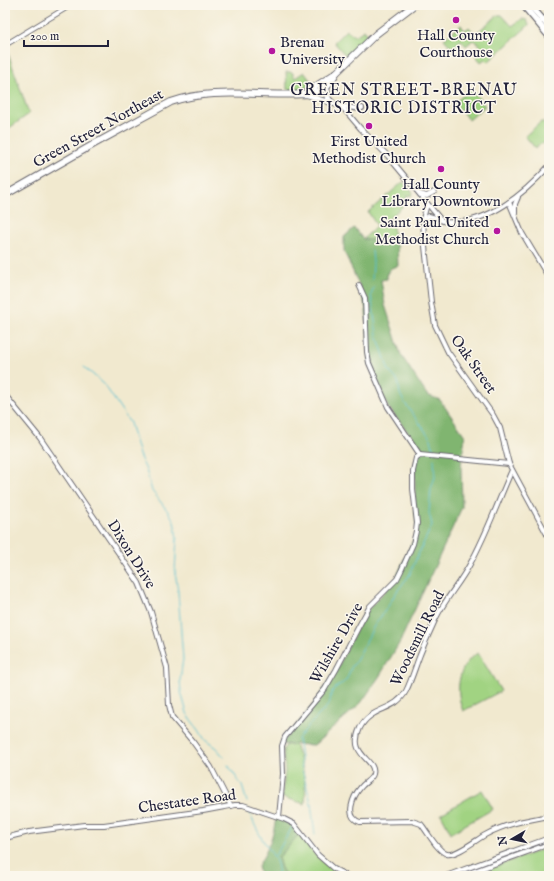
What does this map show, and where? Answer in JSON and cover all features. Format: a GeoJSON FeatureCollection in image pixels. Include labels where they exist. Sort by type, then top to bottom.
{"type":"FeatureCollection","features":[{"type":"Feature","properties":{"kind":"highway"},"geometry":{"type":"LineString","coordinates":[[304,94],[322,86],[329,76],[336,73],[376,34],[414,5]]}},
{"type":"Feature","properties":{"kind":"highway"},"geometry":{"type":"LineString","coordinates":[[322,86],[328,99],[332,103]]}},
{"type":"Feature","properties":{"kind":"highway","name":"Green Street Northeast"},"geometry":{"type":"LineString","coordinates":[[5,195],[121,128],[177,100],[212,94],[304,94]]}},
{"type":"Feature","properties":{"kind":"main road"},"geometry":{"type":"LineString","coordinates":[[523,5],[541,22],[549,27]]}},
{"type":"Feature","properties":{"kind":"main road"},"geometry":{"type":"LineString","coordinates":[[530,5],[549,36]]}},
{"type":"Feature","properties":{"kind":"street"},"geometry":{"type":"LineString","coordinates":[[5,45],[71,5]]}},
{"type":"Feature","properties":{"kind":"street"},"geometry":{"type":"LineString","coordinates":[[541,22],[549,16]]}},
{"type":"Feature","properties":{"kind":"street"},"geometry":{"type":"LineString","coordinates":[[304,94],[340,106],[356,109],[362,108]]}},
{"type":"Feature","properties":{"kind":"street"},"geometry":{"type":"LineString","coordinates":[[340,106],[385,153],[441,220]]}},
{"type":"Feature","properties":{"kind":"street"},"geometry":{"type":"LineString","coordinates":[[423,219],[429,216],[447,222],[474,219],[486,214],[518,196],[549,166]]}},
{"type":"Feature","properties":{"kind":"street"},"geometry":{"type":"LineString","coordinates":[[420,194],[426,196],[434,192]]}},
{"type":"Feature","properties":{"kind":"street"},"geometry":{"type":"LineString","coordinates":[[515,216],[514,207],[518,196]]}},
{"type":"Feature","properties":{"kind":"street"},"geometry":{"type":"LineString","coordinates":[[509,202],[525,238],[549,278]]}},
{"type":"Feature","properties":{"kind":"street","name":"Oak Street"},"geometry":{"type":"LineString","coordinates":[[427,204],[423,219],[431,302],[436,328],[448,352],[490,408],[500,428],[509,464],[549,538]]}},
{"type":"Feature","properties":{"kind":"street"},"geometry":{"type":"LineString","coordinates":[[359,285],[365,298],[367,352],[369,362],[388,407],[420,455],[509,464]]}},
{"type":"Feature","properties":{"kind":"street","name":"Dixon Drive"},"geometry":{"type":"LineString","coordinates":[[5,395],[40,438],[139,583],[151,612],[167,668],[172,717],[211,767],[231,806]]}},
{"type":"Feature","properties":{"kind":"street","name":"Wilshire Drive"},"geometry":{"type":"LineString","coordinates":[[279,817],[283,774],[282,746],[285,737],[325,689],[370,606],[397,579],[413,544],[417,522],[413,488],[413,471],[416,458],[420,455]]}},
{"type":"Feature","properties":{"kind":"street","name":"Woodsmill Road"},"geometry":{"type":"LineString","coordinates":[[512,470],[473,559],[436,618],[406,691],[394,704],[369,716],[363,722],[356,741],[358,749],[372,765],[374,772],[372,777],[362,785],[355,795],[351,810],[353,817],[358,821],[412,821],[421,824],[442,851],[450,854],[457,852],[496,829],[510,824],[549,816]]}},
{"type":"Feature","properties":{"kind":"street","name":"Chestatee Road"},"geometry":{"type":"LineString","coordinates":[[5,838],[30,832],[84,825],[104,825],[246,805],[294,824],[318,855],[334,869],[348,876]]}},
{"type":"Feature","properties":{"kind":"street"},"geometry":{"type":"LineString","coordinates":[[446,876],[549,838]]}},
{"type":"Feature","properties":{"kind":"street"},"geometry":{"type":"LineString","coordinates":[[461,876],[549,844]]}},
{"type":"Feature","properties":{"kind":"green space"},"geometry":{"type":"Polygon","coordinates":[[[498,15],[502,15],[512,26],[522,19],[527,20],[529,25],[488,62],[485,59],[481,62],[475,55],[482,50],[478,43],[473,40],[466,46],[461,40],[452,48],[444,39],[461,25],[464,30],[469,27],[475,34],[498,15]]]}},
{"type":"Feature","properties":{"kind":"green space"},"geometry":{"type":"Polygon","coordinates":[[[346,30],[355,36],[364,30],[368,35],[348,55],[345,55],[334,42],[346,30]]]}},
{"type":"Feature","properties":{"kind":"green space"},"geometry":{"type":"Polygon","coordinates":[[[5,45],[29,114],[5,131],[5,45]]]}},
{"type":"Feature","properties":{"kind":"green space"},"geometry":{"type":"Polygon","coordinates":[[[286,72],[292,72],[295,78],[304,72],[313,84],[312,86],[299,90],[287,90],[286,72]]]}},
{"type":"Feature","properties":{"kind":"green space"},"geometry":{"type":"Polygon","coordinates":[[[471,89],[485,106],[469,120],[454,103],[471,89]]]}},
{"type":"Feature","properties":{"kind":"green space"},"geometry":{"type":"Polygon","coordinates":[[[541,122],[549,122],[549,137],[546,143],[540,144],[536,149],[525,136],[541,122]]]}},
{"type":"Feature","properties":{"kind":"green space"},"geometry":{"type":"Polygon","coordinates":[[[403,182],[413,192],[411,196],[408,195],[402,207],[388,219],[393,226],[394,239],[390,239],[390,242],[363,239],[377,226],[368,212],[403,182]]]}},
{"type":"Feature","properties":{"kind":"green space"},"geometry":{"type":"Polygon","coordinates":[[[354,228],[363,239],[390,242],[397,241],[398,266],[389,270],[387,273],[387,279],[381,280],[385,305],[401,355],[427,395],[440,400],[465,436],[461,466],[462,507],[400,642],[361,703],[314,745],[281,744],[318,698],[339,665],[365,613],[395,580],[417,531],[415,513],[415,461],[420,455],[419,446],[388,407],[369,363],[366,309],[359,285],[344,251],[344,237],[354,228]]]}},
{"type":"Feature","properties":{"kind":"green space"},"geometry":{"type":"Polygon","coordinates":[[[478,653],[501,691],[463,711],[459,695],[462,671],[471,658],[478,653]]]}},
{"type":"Feature","properties":{"kind":"green space"},"geometry":{"type":"Polygon","coordinates":[[[286,745],[294,745],[296,747],[305,782],[305,804],[282,797],[285,771],[283,750],[286,745]]]}},
{"type":"Feature","properties":{"kind":"green space"},"geometry":{"type":"Polygon","coordinates":[[[482,790],[493,809],[451,833],[441,814],[482,790]]]}},
{"type":"Feature","properties":{"kind":"green space"},"geometry":{"type":"Polygon","coordinates":[[[276,818],[289,823],[300,833],[279,857],[279,862],[283,872],[287,876],[260,876],[258,866],[270,843],[276,818]]]}},
{"type":"Feature","properties":{"kind":"green space"},"geometry":{"type":"Polygon","coordinates":[[[300,833],[318,858],[343,876],[287,876],[283,872],[279,862],[279,857],[300,833]]]}},
{"type":"Feature","properties":{"kind":"green space"},"geometry":{"type":"Polygon","coordinates":[[[549,847],[549,876],[470,876],[549,847]]]}},
{"type":"Feature","properties":{"kind":"waterway"},"geometry":{"type":"LineString","coordinates":[[372,251],[372,280]]}},
{"type":"Feature","properties":{"kind":"waterway"},"geometry":{"type":"LineString","coordinates":[[374,287],[371,295],[377,335],[389,371],[398,381],[400,394],[404,402],[431,439],[434,452]]}},
{"type":"Feature","properties":{"kind":"waterway"},"geometry":{"type":"LineString","coordinates":[[84,367],[104,384],[130,423],[139,455],[146,470],[152,491],[174,521],[177,538],[175,571],[183,659],[180,680],[181,692],[187,713],[191,720],[205,740],[216,748],[224,757]]}},
{"type":"Feature","properties":{"kind":"waterway"},"geometry":{"type":"LineString","coordinates":[[315,835],[311,803],[301,765],[298,739],[329,704],[333,690],[346,680],[374,626],[410,574],[432,525],[429,513],[431,489],[435,477],[434,459]]}},
{"type":"Feature","properties":{"kind":"waterway"},"geometry":{"type":"LineString","coordinates":[[228,765],[242,786],[247,802]]}},
{"type":"Feature","properties":{"kind":"waterway"},"geometry":{"type":"LineString","coordinates":[[249,810],[257,830],[278,866],[278,876]]}},
{"type":"Feature","properties":{"kind":"waterway"},"geometry":{"type":"LineString","coordinates":[[275,856],[293,826]]}},
{"type":"Feature","properties":{"kind":"place","name":"Hall County Courthouse"},"geometry":{"type":"Point","coordinates":[456,20]}},
{"type":"Feature","properties":{"kind":"place","name":"Brenau University"},"geometry":{"type":"Point","coordinates":[272,51]}},
{"type":"Feature","properties":{"kind":"place","name":"First United Methodist Church"},"geometry":{"type":"Point","coordinates":[369,126]}},
{"type":"Feature","properties":{"kind":"place","name":"Hall County Library Downtown"},"geometry":{"type":"Point","coordinates":[441,169]}},
{"type":"Feature","properties":{"kind":"place","name":"Saint Paul United Methodist Church"},"geometry":{"type":"Point","coordinates":[497,231]}},
{"type":"Feature","properties":{"kind":"district","name":"GREEN STREET-BRENAU HISTORIC DISTRICT"},"geometry":{"type":"Point","coordinates":[404,98]}}]}
